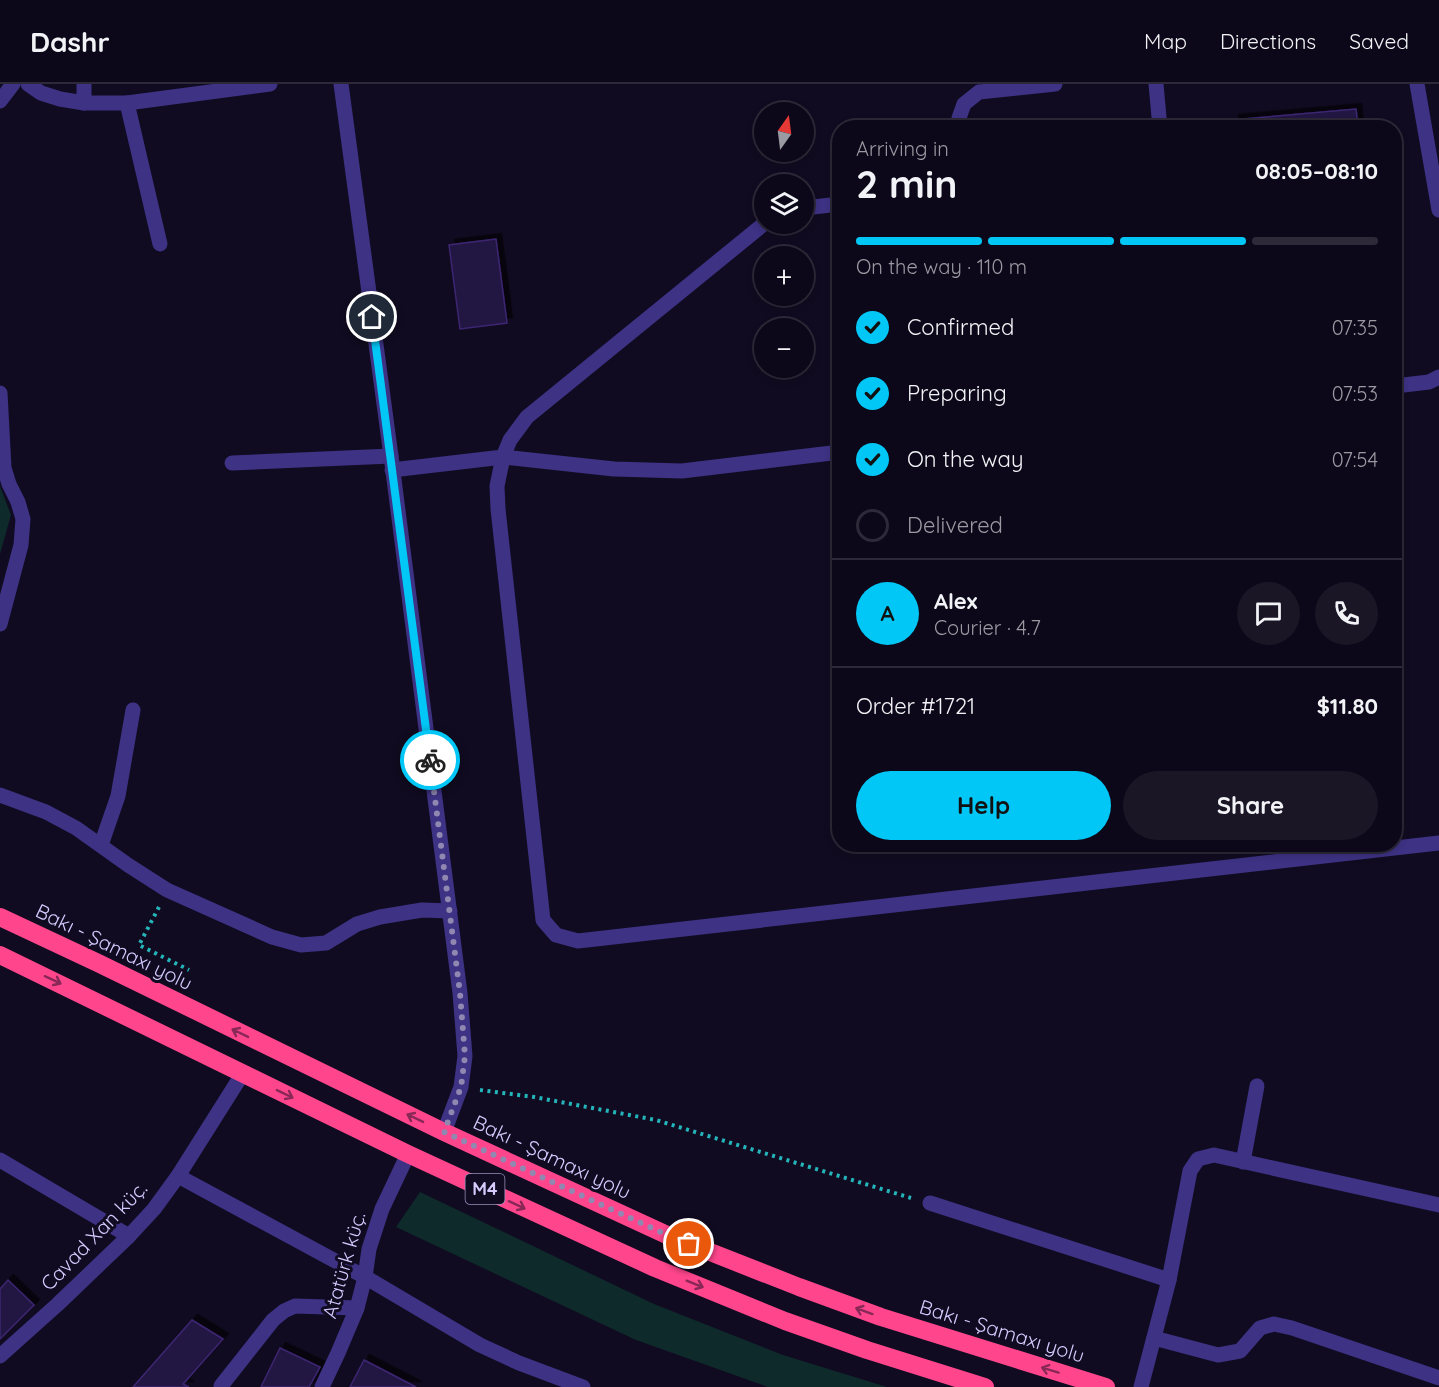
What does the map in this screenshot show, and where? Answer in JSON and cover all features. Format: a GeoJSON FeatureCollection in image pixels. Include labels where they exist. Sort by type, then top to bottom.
{"type":"FeatureCollection","features":[{"type":"Feature","properties":{"kind":"highway","name":"Bakı - Şamaxı yolu"},"geometry":{"type":"LineString","coordinates":[[0,917],[444,1132],[667,1235],[882,1317],[1106,1387]]}},
{"type":"Feature","properties":{"kind":"highway","name":"M4"},"geometry":{"type":"LineString","coordinates":[[0,955],[408,1154],[655,1268],[785,1321],[867,1350],[985,1387]]}},
{"type":"Feature","properties":{"kind":"street"},"geometry":{"type":"LineString","coordinates":[[0,101],[13,84]]}},
{"type":"Feature","properties":{"kind":"street"},"geometry":{"type":"LineString","coordinates":[[28,84],[41,93],[84,103],[127,102],[270,84]]}},
{"type":"Feature","properties":{"kind":"street"},"geometry":{"type":"LineString","coordinates":[[84,84],[84,103]]}},
{"type":"Feature","properties":{"kind":"street"},"geometry":{"type":"LineString","coordinates":[[341,84],[460,993],[465,1056],[461,1087],[444,1132]]}},
{"type":"Feature","properties":{"kind":"street"},"geometry":{"type":"LineString","coordinates":[[959,120],[963,104],[979,92],[1055,84]]}},
{"type":"Feature","properties":{"kind":"street"},"geometry":{"type":"LineString","coordinates":[[1156,84],[1159,120]]}},
{"type":"Feature","properties":{"kind":"street"},"geometry":{"type":"LineString","coordinates":[[1417,84],[1439,210]]}},
{"type":"Feature","properties":{"kind":"street"},"geometry":{"type":"LineString","coordinates":[[127,102],[160,244]]}},
{"type":"Feature","properties":{"kind":"street"},"geometry":{"type":"LineString","coordinates":[[814,207],[832,205]]}},
{"type":"Feature","properties":{"kind":"street"},"geometry":{"type":"LineString","coordinates":[[754,232],[527,417],[510,440],[503,458],[497,486],[498,509],[543,920],[556,935],[578,941],[1360,852]]}},
{"type":"Feature","properties":{"kind":"street"},"geometry":{"type":"LineString","coordinates":[[1402,385],[1429,382],[1439,377]]}},
{"type":"Feature","properties":{"kind":"street"},"geometry":{"type":"LineString","coordinates":[[0,393],[4,468],[23,519],[21,545],[0,624]]}},
{"type":"Feature","properties":{"kind":"street"},"geometry":{"type":"LineString","coordinates":[[232,463],[392,463],[503,458],[614,469],[682,471],[832,453]]}},
{"type":"Feature","properties":{"kind":"street"},"geometry":{"type":"LineString","coordinates":[[101,845],[118,796],[133,710]]}},
{"type":"Feature","properties":{"kind":"street"},"geometry":{"type":"LineString","coordinates":[[0,795],[46,812],[76,828],[167,890],[272,937],[301,945],[326,943],[357,924],[380,917],[422,910],[450,911]]}},
{"type":"Feature","properties":{"kind":"street"},"geometry":{"type":"LineString","coordinates":[[1402,847],[1439,843]]}},
{"type":"Feature","properties":{"kind":"street","name":"Cavad Xan küç."},"geometry":{"type":"LineString","coordinates":[[0,1356],[58,1304],[154,1209],[178,1176],[243,1073]]}},
{"type":"Feature","properties":{"kind":"street"},"geometry":{"type":"LineString","coordinates":[[1243,1162],[1257,1086]]}},
{"type":"Feature","properties":{"kind":"street","name":"Atatürk küç."},"geometry":{"type":"LineString","coordinates":[[322,1387],[357,1308],[369,1249],[382,1209],[408,1154]]}},
{"type":"Feature","properties":{"kind":"street"},"geometry":{"type":"LineString","coordinates":[[1141,1387],[1169,1280],[1190,1171],[1198,1159],[1214,1155],[1439,1205]]}},
{"type":"Feature","properties":{"kind":"street"},"geometry":{"type":"LineString","coordinates":[[0,1161],[129,1236]]}},
{"type":"Feature","properties":{"kind":"street"},"geometry":{"type":"LineString","coordinates":[[178,1176],[365,1277],[480,1345],[519,1363],[583,1387]]}},
{"type":"Feature","properties":{"kind":"street"},"geometry":{"type":"LineString","coordinates":[[930,1203],[1169,1280]]}},
{"type":"Feature","properties":{"kind":"street"},"geometry":{"type":"LineString","coordinates":[[221,1386],[273,1320],[284,1311],[295,1306],[357,1308]]}},
{"type":"Feature","properties":{"kind":"street"},"geometry":{"type":"LineString","coordinates":[[1154,1338],[1218,1354],[1240,1351],[1260,1328],[1274,1324],[1439,1378]]}},
{"type":"Feature","properties":{"kind":"path"},"geometry":{"type":"LineString","coordinates":[[167,890],[139,945],[189,970]]}},
{"type":"Feature","properties":{"kind":"path"},"geometry":{"type":"LineString","coordinates":[[461,1087],[534,1097],[656,1120],[930,1203]]}},
{"type":"Feature","properties":{"kind":"green space"},"geometry":{"type":"Polygon","coordinates":[[[0,486],[11,515],[0,554],[0,486]]]}},
{"type":"Feature","properties":{"kind":"green space"},"geometry":{"type":"Polygon","coordinates":[[[420,1192],[654,1304],[783,1355],[887,1387],[768,1387],[636,1340],[396,1227],[420,1192]]]}},
{"type":"Feature","properties":{"kind":"building"},"geometry":{"type":"Polygon","coordinates":[[[1356,109],[1357,120],[1233,120],[1356,109]]]}},
{"type":"Feature","properties":{"kind":"building"},"geometry":{"type":"Polygon","coordinates":[[[496,239],[507,323],[460,329],[449,245],[496,239]]]}},
{"type":"Feature","properties":{"kind":"building"},"geometry":{"type":"Polygon","coordinates":[[[8,1280],[34,1305],[0,1339],[0,1289],[8,1280]]]}},
{"type":"Feature","properties":{"kind":"building"},"geometry":{"type":"Polygon","coordinates":[[[192,1320],[223,1339],[183,1384],[189,1387],[133,1387],[192,1320]]]}},
{"type":"Feature","properties":{"kind":"building"},"geometry":{"type":"Polygon","coordinates":[[[280,1348],[320,1367],[309,1387],[261,1387],[280,1348]]]}},
{"type":"Feature","properties":{"kind":"building"},"geometry":{"type":"Polygon","coordinates":[[[364,1360],[416,1387],[350,1387],[364,1360]]]}},
{"type":"Feature","properties":{"kind":"way so far"},"geometry":{"type":"LineString","coordinates":[[430,760],[460,993],[465,1056],[461,1087],[444,1132],[689,1244]]}},
{"type":"Feature","properties":{"kind":"route"},"geometry":{"type":"LineString","coordinates":[[372,317],[430,760]]}}]}
